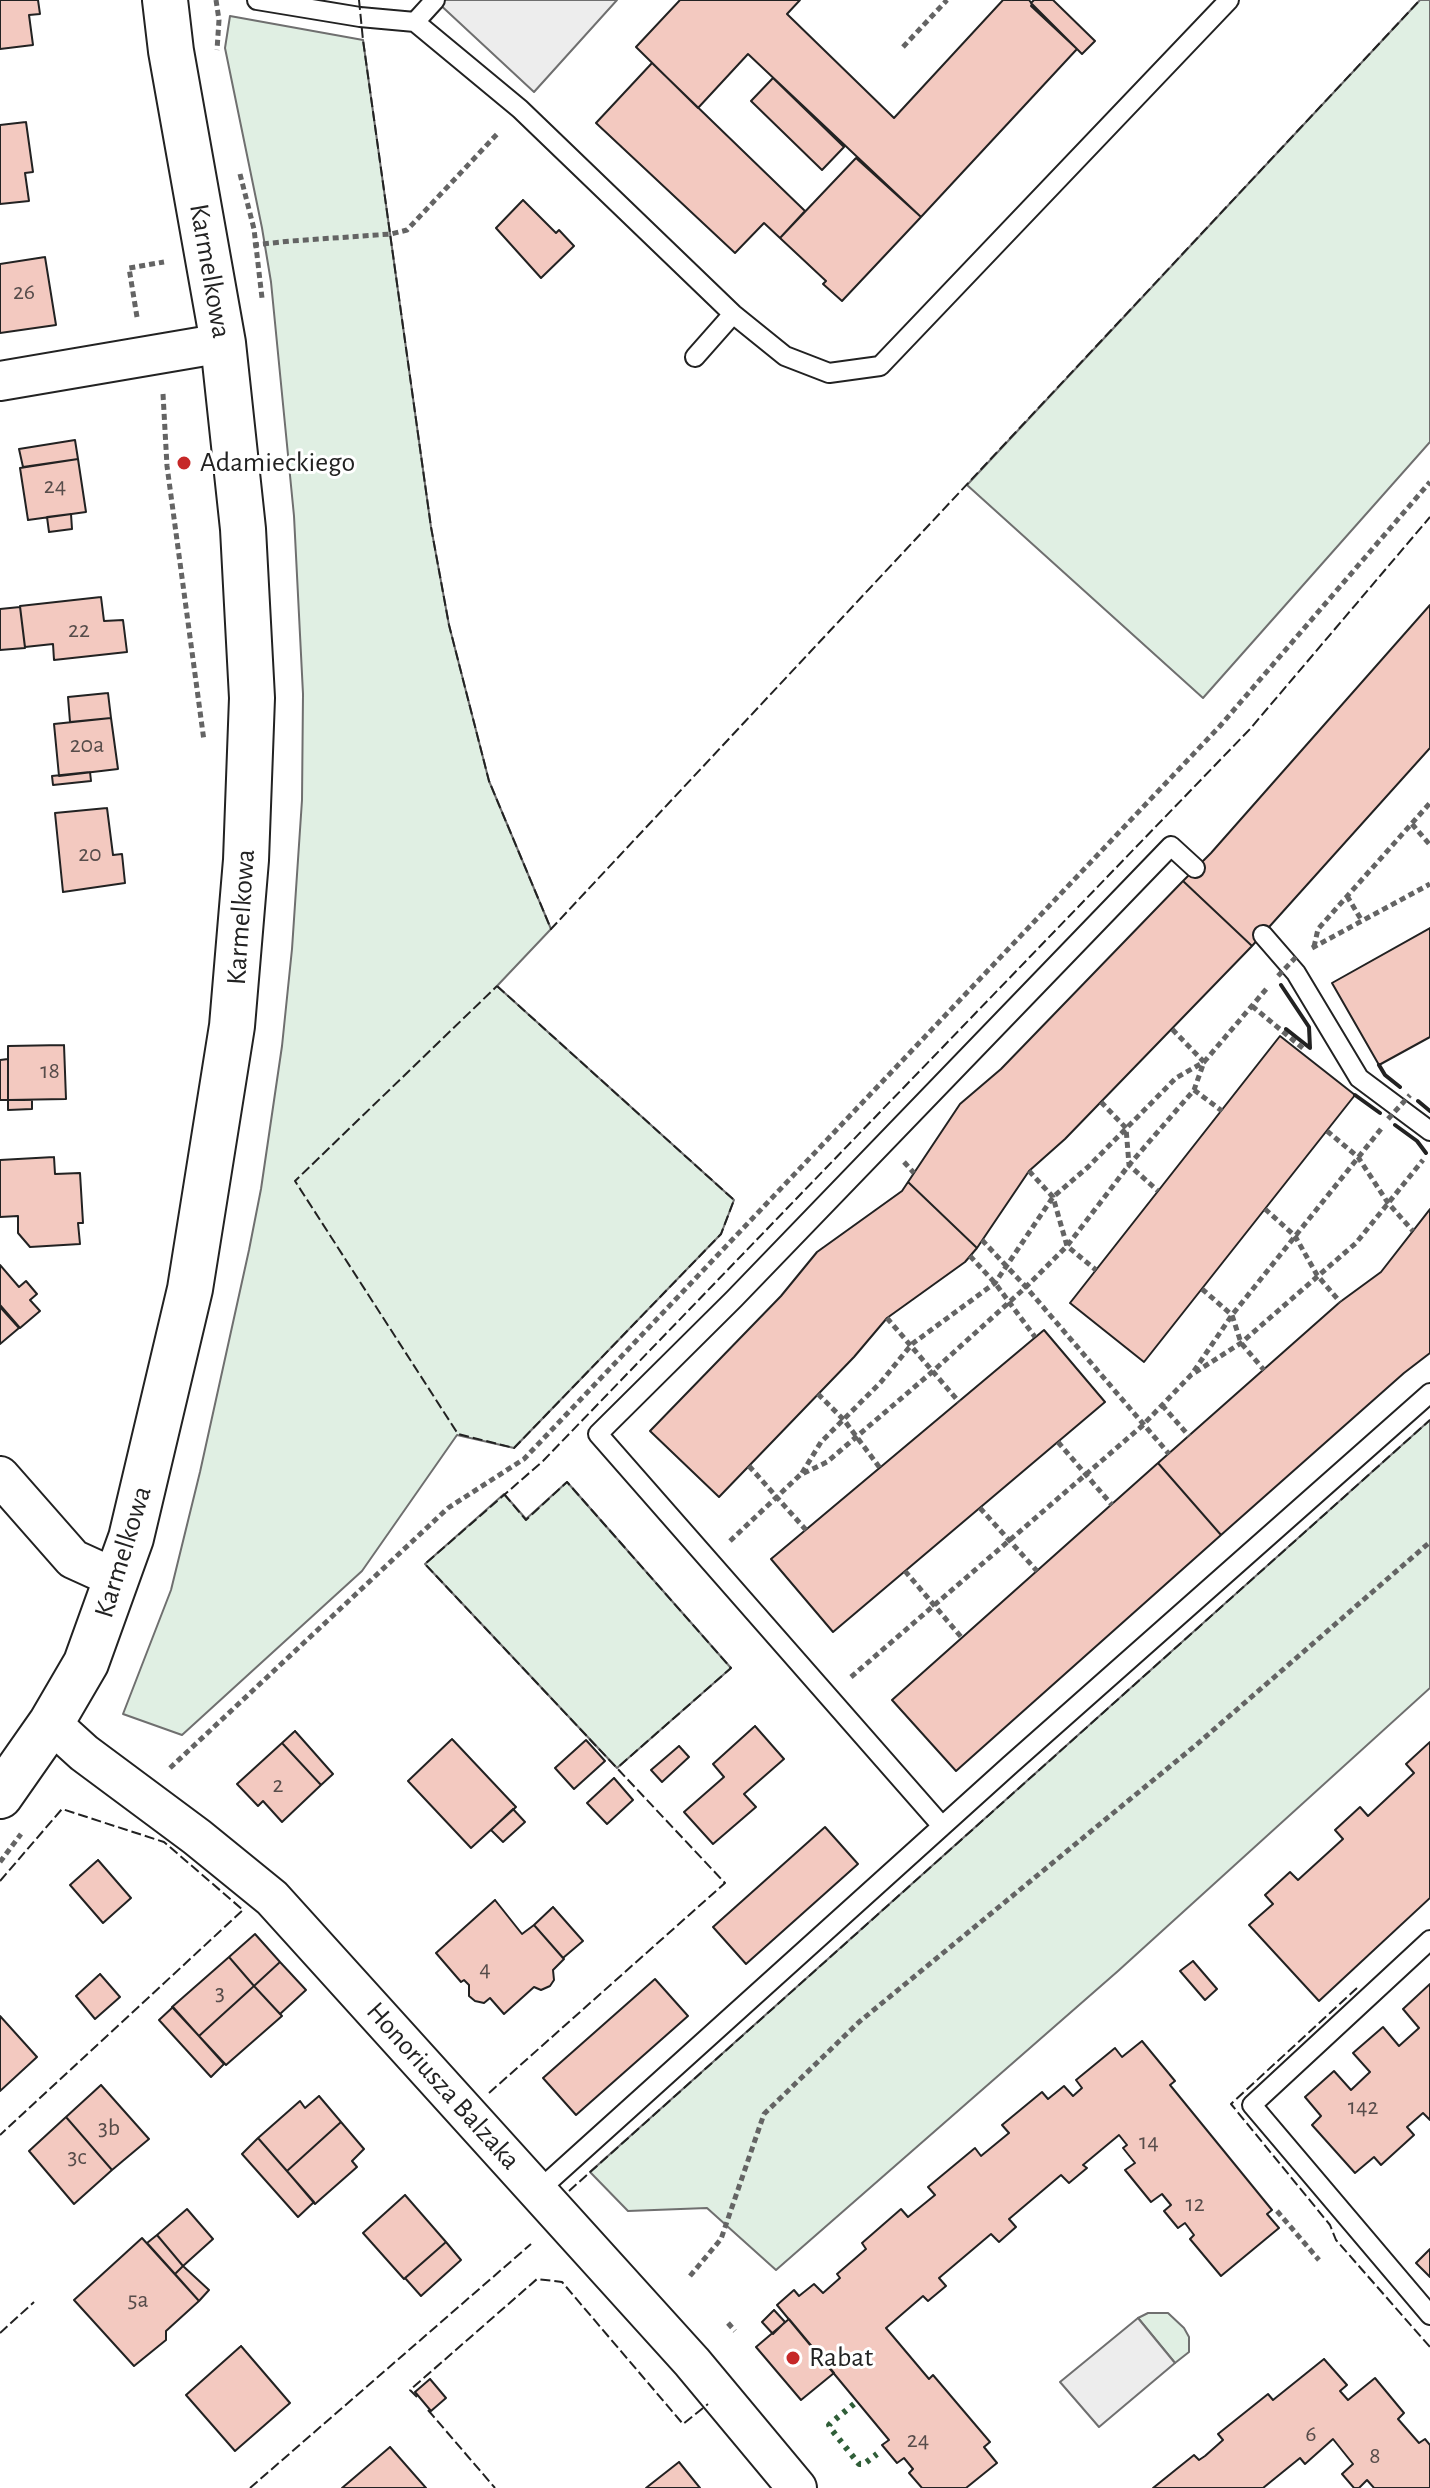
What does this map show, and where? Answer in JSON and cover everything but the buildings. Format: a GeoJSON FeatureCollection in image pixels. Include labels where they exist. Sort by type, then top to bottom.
{"type":"FeatureCollection","features":[{"type":"Feature","properties":{"kind":"street","name":"Karmelkowa"},"geometry":{"type":"LineString","coordinates":[[0,1796],[51,1723],[86,1663],[135,1523],[190,1289],[234,1011],[246,860],[252,698],[243,529],[223,343],[171,51],[165,0]]}},
{"type":"Feature","properties":{"kind":"street"},"geometry":{"type":"LineString","coordinates":[[0,381],[223,343]]}},
{"type":"Feature","properties":{"kind":"street"},"geometry":{"type":"LineString","coordinates":[[0,1476],[73,1559],[117,1579]]}},
{"type":"Feature","properties":{"kind":"street","name":"Honoriusza Balzaka"},"geometry":{"type":"LineString","coordinates":[[51,1723],[74,1745],[197,1837],[272,1898],[692,2362],[797,2488]]}},
{"type":"Feature","properties":{"kind":"lane"},"geometry":{"type":"LineString","coordinates":[[257,0],[360,17],[415,22],[520,109],[733,314],[785,356],[829,373],[880,366],[1229,0]]}},
{"type":"Feature","properties":{"kind":"lane"},"geometry":{"type":"LineString","coordinates":[[415,22],[435,0]]}},
{"type":"Feature","properties":{"kind":"lane"},"geometry":{"type":"LineString","coordinates":[[695,357],[733,314]]}},
{"type":"Feature","properties":{"kind":"lane"},"geometry":{"type":"LineString","coordinates":[[942,1826],[598,1434],[744,1290],[1171,846],[1195,868]]}},
{"type":"Feature","properties":{"kind":"lane"},"geometry":{"type":"LineString","coordinates":[[1263,935],[1296,973],[1359,1078],[1430,1131]]}},
{"type":"Feature","properties":{"kind":"lane"},"geometry":{"type":"LineString","coordinates":[[538,2191],[942,1826],[1430,1393]]}},
{"type":"Feature","properties":{"kind":"lane"},"geometry":{"type":"LineString","coordinates":[[1430,1940],[1252,2105],[1430,2315]]}},
{"type":"Feature","properties":{"kind":"path"},"geometry":{"type":"LineString","coordinates":[[216,0],[219,20]]}},
{"type":"Feature","properties":{"kind":"path"},"geometry":{"type":"LineString","coordinates":[[903,47],[947,0]]}},
{"type":"Feature","properties":{"kind":"path"},"geometry":{"type":"LineString","coordinates":[[248,246],[407,230],[520,109]]}},
{"type":"Feature","properties":{"kind":"path"},"geometry":{"type":"LineString","coordinates":[[139,327],[129,268],[171,261]]}},
{"type":"Feature","properties":{"kind":"path"},"geometry":{"type":"LineString","coordinates":[[162,384],[167,466],[204,741]]}},
{"type":"Feature","properties":{"kind":"path"},"geometry":{"type":"LineString","coordinates":[[141,1795],[448,1508],[524,1459],[1220,726],[1430,482]]}},
{"type":"Feature","properties":{"kind":"path"},"geometry":{"type":"LineString","coordinates":[[1314,947],[1318,929],[1430,803]]}},
{"type":"Feature","properties":{"kind":"path"},"geometry":{"type":"LineString","coordinates":[[1412,824],[1430,845]]}},
{"type":"Feature","properties":{"kind":"path"},"geometry":{"type":"LineString","coordinates":[[709,1561],[800,1475],[821,1442],[881,1382],[912,1344],[995,1283],[1053,1197],[1176,1078],[1204,1062],[1297,956],[1430,884]]}},
{"type":"Feature","properties":{"kind":"path"},"geometry":{"type":"LineString","coordinates":[[1347,896],[1362,921]]}},
{"type":"Feature","properties":{"kind":"path"},"geometry":{"type":"LineString","coordinates":[[1252,1006],[1307,1051]]}},
{"type":"Feature","properties":{"kind":"path"},"geometry":{"type":"LineString","coordinates":[[1172,1029],[1204,1062]]}},
{"type":"Feature","properties":{"kind":"path"},"geometry":{"type":"LineString","coordinates":[[800,1475],[827,1462],[858,1437],[1009,1303],[1067,1246],[1129,1165],[1194,1090],[1204,1062]]}},
{"type":"Feature","properties":{"kind":"path"},"geometry":{"type":"LineString","coordinates":[[1194,1090],[1222,1111]]}},
{"type":"Feature","properties":{"kind":"path"},"geometry":{"type":"LineString","coordinates":[[829,1696],[1142,1426],[1191,1375],[1232,1315],[1410,1095]]}},
{"type":"Feature","properties":{"kind":"path"},"geometry":{"type":"LineString","coordinates":[[1101,1102],[1126,1128],[1129,1165],[1158,1191]]}},
{"type":"Feature","properties":{"kind":"path"},"geometry":{"type":"LineString","coordinates":[[1327,1131],[1358,1157],[1388,1203],[1413,1231]]}},
{"type":"Feature","properties":{"kind":"path"},"geometry":{"type":"LineString","coordinates":[[1191,1375],[1241,1343],[1356,1243],[1421,1161],[1430,1157]]}},
{"type":"Feature","properties":{"kind":"path"},"geometry":{"type":"LineString","coordinates":[[1029,1171],[1053,1197],[1067,1246],[1096,1270]]}},
{"type":"Feature","properties":{"kind":"path"},"geometry":{"type":"LineString","coordinates":[[1265,1209],[1295,1236],[1317,1275],[1340,1302]]}},
{"type":"Feature","properties":{"kind":"path"},"geometry":{"type":"LineString","coordinates":[[982,1240],[1169,1454]]}},
{"type":"Feature","properties":{"kind":"path"},"geometry":{"type":"LineString","coordinates":[[970,1256],[995,1283],[1035,1337]]}},
{"type":"Feature","properties":{"kind":"path"},"geometry":{"type":"LineString","coordinates":[[1202,1289],[1232,1315],[1241,1343],[1264,1370]]}},
{"type":"Feature","properties":{"kind":"path"},"geometry":{"type":"LineString","coordinates":[[887,1318],[959,1402]]}},
{"type":"Feature","properties":{"kind":"path"},"geometry":{"type":"LineString","coordinates":[[818,1394],[844,1420],[880,1468]]}},
{"type":"Feature","properties":{"kind":"path"},"geometry":{"type":"LineString","coordinates":[[1162,1405],[1189,1436]]}},
{"type":"Feature","properties":{"kind":"path"},"geometry":{"type":"LineString","coordinates":[[1058,1442],[1112,1505]]}},
{"type":"Feature","properties":{"kind":"path"},"geometry":{"type":"LineString","coordinates":[[749,1466],[806,1530]]}},
{"type":"Feature","properties":{"kind":"path"},"geometry":{"type":"LineString","coordinates":[[980,1508],[1037,1571]]}},
{"type":"Feature","properties":{"kind":"path"},"geometry":{"type":"LineString","coordinates":[[690,2276],[721,2239],[764,2114],[859,2022],[1196,1745],[1430,1542]]}},
{"type":"Feature","properties":{"kind":"path"},"geometry":{"type":"LineString","coordinates":[[905,1571],[962,1638]]}},
{"type":"Feature","properties":{"kind":"path"},"geometry":{"type":"LineString","coordinates":[[1277,2211],[1319,2260]]}},
{"type":"Feature","properties":{"kind":"path"},"geometry":{"type":"LineString","coordinates":[[728,2323],[735,2331]]}},
{"type":"Feature","properties":{"kind":"green space"},"geometry":{"type":"Polygon","coordinates":[[[1420,0],[1430,0],[1430,442],[1203,698],[967,485],[1420,0]]]}},
{"type":"Feature","properties":{"kind":"green space"},"geometry":{"type":"Polygon","coordinates":[[[230,16],[363,40],[431,527],[449,625],[489,781],[551,929],[497,986],[734,1200],[721,1234],[514,1448],[457,1435],[362,1571],[182,1735],[123,1714],[171,1590],[200,1472],[261,1189],[282,1046],[302,800],[303,694],[294,516],[271,282],[225,48],[230,16]]]}},
{"type":"Feature","properties":{"kind":"green space"},"geometry":{"type":"Polygon","coordinates":[[[1430,1420],[1430,1688],[1118,1971],[776,2270],[707,2208],[628,2211],[590,2172],[1430,1420]]]}},
{"type":"Feature","properties":{"kind":"green space"},"geometry":{"type":"Polygon","coordinates":[[[567,1482],[731,1668],[617,1768],[425,1564],[504,1494],[526,1519],[567,1482]]]}},
{"type":"Feature","properties":{"kind":"green space"},"geometry":{"type":"Polygon","coordinates":[[[1148,2313],[1168,2313],[1189,2337],[1189,2352],[1175,2363],[1138,2318],[1148,2313]]]}},
{"type":"Feature","properties":{"kind":"shaded area"},"geometry":{"type":"Polygon","coordinates":[[[435,0],[617,0],[534,92],[435,0]]]}},
{"type":"Feature","properties":{"kind":"shaded area"},"geometry":{"type":"Polygon","coordinates":[[[1138,2318],[1175,2363],[1099,2427],[1060,2382],[1138,2318]]]}},
{"type":"Feature","properties":{"kind":"hedge"},"geometry":{"type":"LineString","coordinates":[[854,2404],[829,2425],[859,2464],[864,2464],[877,2454]]}},
{"type":"Feature","properties":{"kind":"fence"},"geometry":{"type":"LineString","coordinates":[[359,0],[431,527],[449,625],[489,781],[551,929],[1420,0]]}},
{"type":"Feature","properties":{"kind":"fence"},"geometry":{"type":"LineString","coordinates":[[489,2093],[725,1883],[425,1564],[543,1461],[1250,729],[1430,517]]}},
{"type":"Feature","properties":{"kind":"fence"},"geometry":{"type":"LineString","coordinates":[[497,986],[734,1200],[721,1234],[514,1448],[458,1434],[295,1181],[497,986]]}},
{"type":"Feature","properties":{"kind":"fence"},"geometry":{"type":"LineString","coordinates":[[569,2191],[1430,1420]]}},
{"type":"Feature","properties":{"kind":"fence"},"geometry":{"type":"LineString","coordinates":[[504,1494],[526,1520],[567,1482],[731,1668],[617,1768]]}},
{"type":"Feature","properties":{"kind":"fence"},"geometry":{"type":"LineString","coordinates":[[0,1881],[62,1809],[164,1842],[243,1910],[0,2135]]}},
{"type":"Feature","properties":{"kind":"fence"},"geometry":{"type":"LineString","coordinates":[[1357,1988],[1231,2104],[1330,2225],[1336,2240],[1430,2347]]}},
{"type":"Feature","properties":{"kind":"fence"},"geometry":{"type":"LineString","coordinates":[[250,2488],[531,2244]]}},
{"type":"Feature","properties":{"kind":"fence"},"geometry":{"type":"LineString","coordinates":[[417,2397],[410,2390],[537,2279],[562,2282],[683,2424],[708,2404]]}},
{"type":"Feature","properties":{"kind":"fence"},"geometry":{"type":"LineString","coordinates":[[0,2333],[34,2302]]}},
{"type":"Feature","properties":{"kind":"fence"},"geometry":{"type":"LineString","coordinates":[[428,2410],[495,2488]]}},
{"type":"Feature","properties":{"kind":"wall"},"geometry":{"type":"LineString","coordinates":[[1281,985],[1309,1027],[1310,1048],[1286,1029]]}},
{"type":"Feature","properties":{"kind":"wall"},"geometry":{"type":"LineString","coordinates":[[1379,1065],[1385,1075],[1400,1087]]}},
{"type":"Feature","properties":{"kind":"wall"},"geometry":{"type":"LineString","coordinates":[[1355,1095],[1380,1113]]}},
{"type":"Feature","properties":{"kind":"wall"},"geometry":{"type":"LineString","coordinates":[[1418,1101],[1430,1111]]}},
{"type":"Feature","properties":{"kind":"wall"},"geometry":{"type":"LineString","coordinates":[[1395,1125],[1417,1141],[1426,1153]]}},
{"type":"Feature","properties":{"kind":"place","name":"Adamieckiego"},"geometry":{"type":"Point","coordinates":[184,463]}},
{"type":"Feature","properties":{"kind":"place","name":"Rabat"},"geometry":{"type":"Point","coordinates":[793,2358]}}]}
